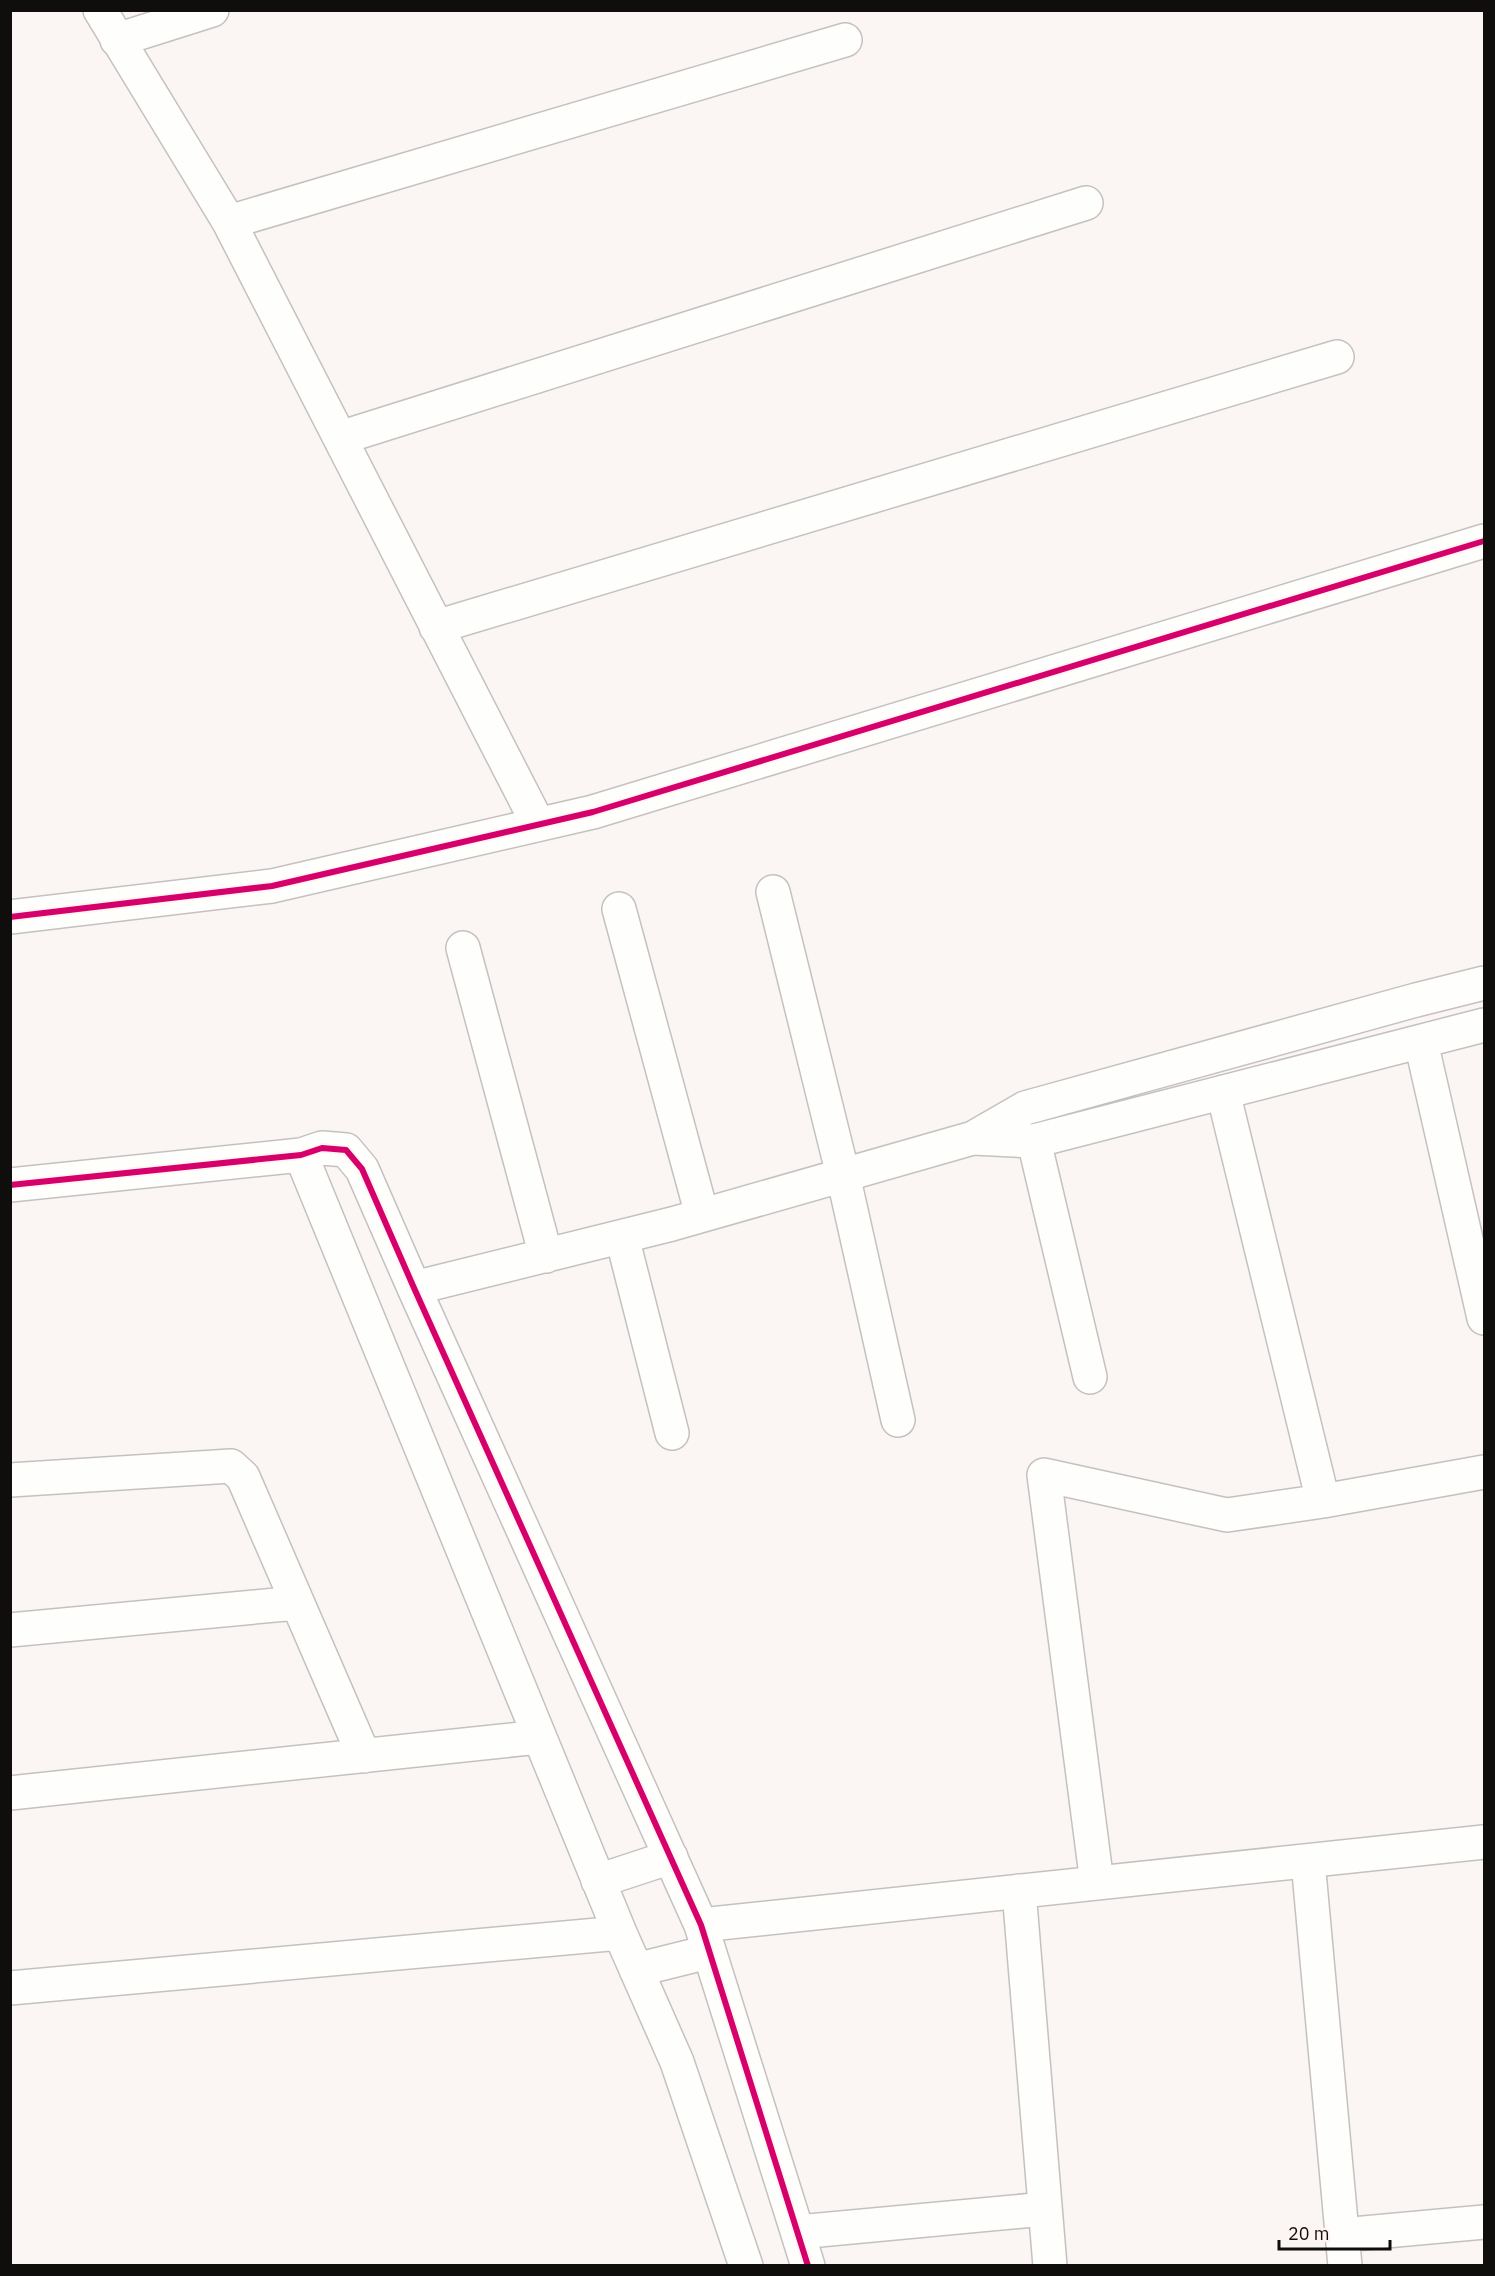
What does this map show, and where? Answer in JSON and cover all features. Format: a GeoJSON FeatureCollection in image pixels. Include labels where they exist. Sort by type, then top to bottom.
{"type":"FeatureCollection","features":[{"type":"Feature","properties":{"kind":"street"},"geometry":{"type":"LineString","coordinates":[[100,10],[229,222],[538,824]]}},
{"type":"Feature","properties":{"kind":"street"},"geometry":{"type":"LineString","coordinates":[[117,39],[212,10]]}},
{"type":"Feature","properties":{"kind":"street"},"geometry":{"type":"LineString","coordinates":[[229,222],[845,40]]}},
{"type":"Feature","properties":{"kind":"street"},"geometry":{"type":"LineString","coordinates":[[340,438],[1086,203]]}},
{"type":"Feature","properties":{"kind":"street"},"geometry":{"type":"LineString","coordinates":[[436,627],[1337,357]]}},
{"type":"Feature","properties":{"kind":"street"},"geometry":{"type":"LineString","coordinates":[[10,917],[272,886],[593,812],[1485,541]]}},
{"type":"Feature","properties":{"kind":"street"},"geometry":{"type":"LineString","coordinates":[[773,892],[843,1175],[898,1420]]}},
{"type":"Feature","properties":{"kind":"street"},"geometry":{"type":"LineString","coordinates":[[619,909],[702,1215]]}},
{"type":"Feature","properties":{"kind":"street"},"geometry":{"type":"LineString","coordinates":[[463,948],[546,1256]]}},
{"type":"Feature","properties":{"kind":"street"},"geometry":{"type":"LineString","coordinates":[[414,1288],[622,1237],[973,1138],[1025,1108],[1485,983]]}},
{"type":"Feature","properties":{"kind":"street"},"geometry":{"type":"LineString","coordinates":[[973,1138],[1034,1141],[1485,1025]]}},
{"type":"Feature","properties":{"kind":"street"},"geometry":{"type":"LineString","coordinates":[[1421,1042],[1485,1318]]}},
{"type":"Feature","properties":{"kind":"street"},"geometry":{"type":"LineString","coordinates":[[1223,1092],[1323,1501]]}},
{"type":"Feature","properties":{"kind":"street"},"geometry":{"type":"LineString","coordinates":[[1034,1141],[1090,1377]]}},
{"type":"Feature","properties":{"kind":"street"},"geometry":{"type":"LineString","coordinates":[[10,1185],[301,1155],[322,1148],[346,1150],[362,1169],[671,1857],[705,1938],[808,2265]]}},
{"type":"Feature","properties":{"kind":"street"},"geometry":{"type":"LineString","coordinates":[[301,1155],[598,1881],[677,2062],[746,2265]]}},
{"type":"Feature","properties":{"kind":"street"},"geometry":{"type":"LineString","coordinates":[[622,1237],[672,1433]]}},
{"type":"Feature","properties":{"kind":"street"},"geometry":{"type":"LineString","coordinates":[[10,1480],[231,1466],[243,1477],[364,1756]]}},
{"type":"Feature","properties":{"kind":"street"},"geometry":{"type":"LineString","coordinates":[[1097,1883],[1044,1475],[1227,1515],[1323,1501],[1485,1472]]}},
{"type":"Feature","properties":{"kind":"street"},"geometry":{"type":"LineString","coordinates":[[10,1630],[297,1603]]}},
{"type":"Feature","properties":{"kind":"street"},"geometry":{"type":"LineString","coordinates":[[10,1793],[539,1737]]}},
{"type":"Feature","properties":{"kind":"street"},"geometry":{"type":"LineString","coordinates":[[636,1970],[705,1938],[1019,1891],[1485,1842]]}},
{"type":"Feature","properties":{"kind":"street"},"geometry":{"type":"LineString","coordinates":[[598,1881],[671,1857]]}},
{"type":"Feature","properties":{"kind":"street"},"geometry":{"type":"LineString","coordinates":[[1308,1861],[1343,2250],[1485,2222]]}},
{"type":"Feature","properties":{"kind":"street"},"geometry":{"type":"LineString","coordinates":[[1019,1891],[1050,2265]]}},
{"type":"Feature","properties":{"kind":"street"},"geometry":{"type":"LineString","coordinates":[[10,1988],[620,1933]]}},
{"type":"Feature","properties":{"kind":"street"},"geometry":{"type":"LineString","coordinates":[[798,2232],[1045,2209]]}},
{"type":"Feature","properties":{"kind":"cycle path"},"geometry":{"type":"LineString","coordinates":[[10,917],[272,886],[593,812],[1484,541]]}},
{"type":"Feature","properties":{"kind":"cycle path"},"geometry":{"type":"LineString","coordinates":[[10,1185],[301,1155],[322,1148],[346,1150],[362,1169],[701,1925],[808,2266]]}}]}
